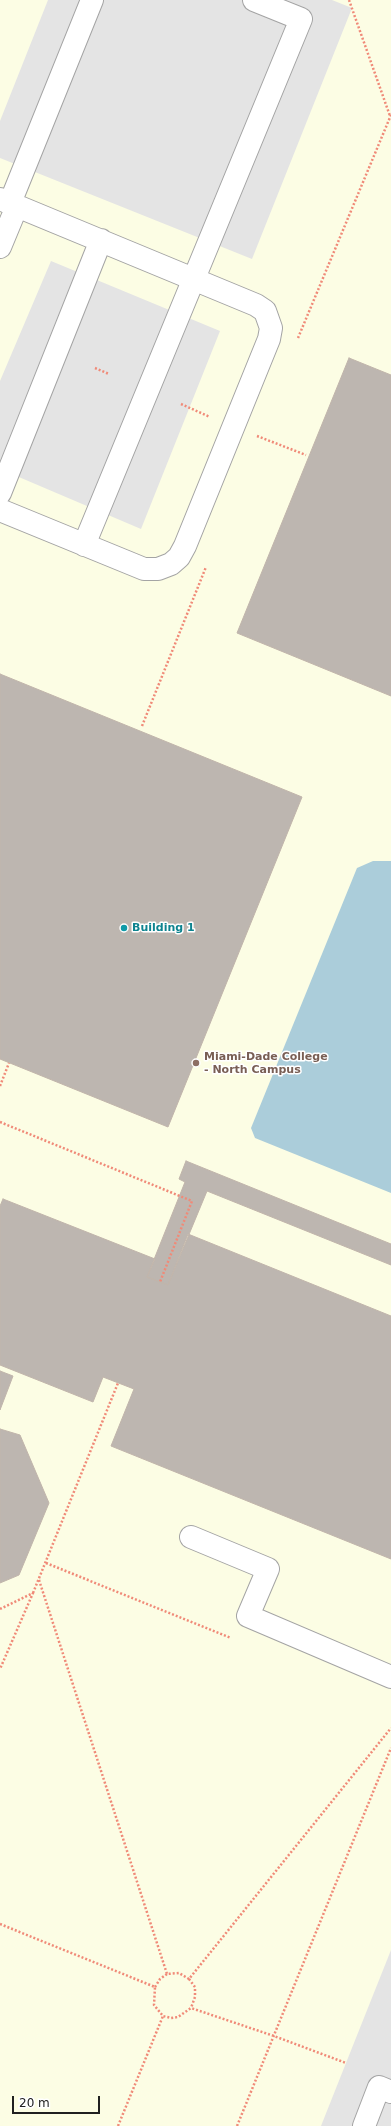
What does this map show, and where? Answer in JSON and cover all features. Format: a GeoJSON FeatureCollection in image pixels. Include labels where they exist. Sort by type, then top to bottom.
{"type":"FeatureCollection","features":[{"type":"Feature","properties":{"kind":"lane"},"geometry":{"type":"LineString","coordinates":[[0,247],[9,203],[92,0]]}},
{"type":"Feature","properties":{"kind":"lane"},"geometry":{"type":"LineString","coordinates":[[84,545],[301,19],[254,0]]}},
{"type":"Feature","properties":{"kind":"lane"},"geometry":{"type":"LineString","coordinates":[[0,510],[144,569],[158,569],[175,561],[185,546],[269,338],[270,328],[265,311],[256,305],[9,203]]}},
{"type":"Feature","properties":{"kind":"lane"},"geometry":{"type":"LineString","coordinates":[[0,493],[101,240]]}},
{"type":"Feature","properties":{"kind":"lane"},"geometry":{"type":"LineString","coordinates":[[191,1537],[268,1569],[248,1616],[391,1677]]}},
{"type":"Feature","properties":{"kind":"lane"},"geometry":{"type":"LineString","coordinates":[[364,2126],[379,2087],[391,2092]]}},
{"type":"Feature","properties":{"kind":"path"},"geometry":{"type":"LineString","coordinates":[[349,0],[390,117]]}},
{"type":"Feature","properties":{"kind":"path"},"geometry":{"type":"LineString","coordinates":[[95,368],[109,374]]}},
{"type":"Feature","properties":{"kind":"path"},"geometry":{"type":"LineString","coordinates":[[181,404],[214,418]]}},
{"type":"Feature","properties":{"kind":"path"},"geometry":{"type":"LineString","coordinates":[[254,435],[306,455]]}},
{"type":"Feature","properties":{"kind":"path"},"geometry":{"type":"LineString","coordinates":[[0,1086],[9,1063]]}},
{"type":"Feature","properties":{"kind":"path"},"geometry":{"type":"LineString","coordinates":[[0,1122],[192,1202],[160,1282]]}},
{"type":"Feature","properties":{"kind":"path"},"geometry":{"type":"LineString","coordinates":[[0,1669],[39,1580],[118,1383]]}},
{"type":"Feature","properties":{"kind":"path"},"geometry":{"type":"LineString","coordinates":[[46,1563],[237,1641]]}},
{"type":"Feature","properties":{"kind":"path"},"geometry":{"type":"LineString","coordinates":[[39,1580],[167,1974]]}},
{"type":"Feature","properties":{"kind":"path"},"geometry":{"type":"LineString","coordinates":[[0,1609],[33,1593]]}},
{"type":"Feature","properties":{"kind":"path"},"geometry":{"type":"LineString","coordinates":[[189,1979],[391,1728]]}},
{"type":"Feature","properties":{"kind":"path"},"geometry":{"type":"LineString","coordinates":[[237,2126],[391,1748]]}},
{"type":"Feature","properties":{"kind":"path"},"geometry":{"type":"LineString","coordinates":[[0,1924],[155,1987]]}},
{"type":"Feature","properties":{"kind":"path"},"geometry":{"type":"LineString","coordinates":[[179,1973],[189,1979],[195,1987],[195,1997],[191,2008],[178,2017],[171,2018],[164,2016],[154,2005],[155,1987],[160,1979],[167,1974],[179,1973]]}},
{"type":"Feature","properties":{"kind":"path"},"geometry":{"type":"LineString","coordinates":[[191,2008],[274,2036],[346,2063]]}},
{"type":"Feature","properties":{"kind":"path"},"geometry":{"type":"LineString","coordinates":[[118,2126],[164,2016]]}},
{"type":"Feature","properties":{"kind":"shaded area","name":"Miami-Dade College - North Campus"},"geometry":{"type":"Polygon","coordinates":[[[0,0],[391,0],[391,2126],[0,2126],[0,0]]]}},
{"type":"Feature","properties":{"kind":"shaded area"},"geometry":{"type":"Polygon","coordinates":[[[48,0],[332,0],[352,8],[252,259],[0,158],[0,121],[48,0]]]}},
{"type":"Feature","properties":{"kind":"shaded area"},"geometry":{"type":"Polygon","coordinates":[[[51,261],[220,331],[141,529],[0,469],[0,381],[51,261]]]}},
{"type":"Feature","properties":{"kind":"shaded area"},"geometry":{"type":"Polygon","coordinates":[[[391,1950],[391,2126],[321,2126],[346,2063],[391,1950]]]}},
{"type":"Feature","properties":{"kind":"water"},"geometry":{"type":"Polygon","coordinates":[[[373,861],[391,861],[391,1193],[255,1138],[251,1128],[357,868],[373,861]]]}},
{"type":"Feature","properties":{"kind":"building"},"geometry":{"type":"Polygon","coordinates":[[[349,358],[391,375],[391,696],[237,633],[349,358]]]}},
{"type":"Feature","properties":{"kind":"building","name":"Building 1"},"geometry":{"type":"Polygon","coordinates":[[[0,674],[302,797],[168,1127],[0,1059],[0,674]]]}},
{"type":"Feature","properties":{"kind":"building"},"geometry":{"type":"Polygon","coordinates":[[[186,1161],[391,1244],[391,1265],[207,1191],[168,1285],[147,1277],[185,1182],[179,1179],[186,1161]]]}},
{"type":"Feature","properties":{"kind":"building"},"geometry":{"type":"Polygon","coordinates":[[[3,1199],[155,1259],[147,1277],[168,1285],[188,1234],[391,1316],[391,1559],[111,1446],[134,1389],[103,1377],[93,1402],[0,1365],[0,1206],[3,1199]]]}},
{"type":"Feature","properties":{"kind":"building"},"geometry":{"type":"Polygon","coordinates":[[[0,1371],[13,1376],[0,1410],[0,1371]]]}},
{"type":"Feature","properties":{"kind":"building"},"geometry":{"type":"Polygon","coordinates":[[[0,1429],[20,1435],[49,1503],[19,1575],[0,1583],[0,1429]]]}},
{"type":"Feature","properties":{"kind":"place","name":"Building 1"},"geometry":{"type":"Point","coordinates":[124,928]}},
{"type":"Feature","properties":{"kind":"place","name":"Miami-Dade College - North Campus"},"geometry":{"type":"Point","coordinates":[196,1063]}}]}
